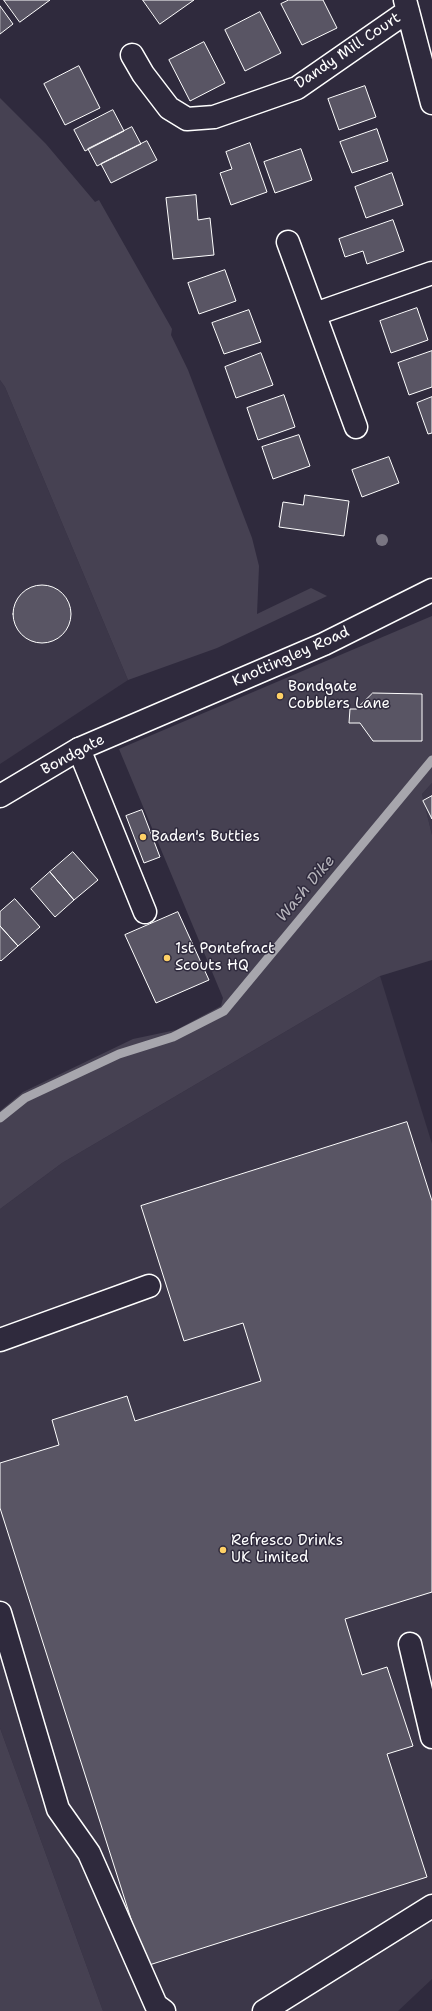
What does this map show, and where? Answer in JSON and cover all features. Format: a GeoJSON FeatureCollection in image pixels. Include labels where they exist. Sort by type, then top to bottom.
{"type":"FeatureCollection","features":[{"type":"Feature","properties":{"kind":"main road","name":"Dandy Mill Court"},"geometry":{"type":"LineString","coordinates":[[132,55],[143,74],[169,108],[186,119],[214,117],[297,88],[406,5]]}},
{"type":"Feature","properties":{"kind":"main road"},"geometry":{"type":"LineString","coordinates":[[406,5],[428,68],[432,102]]}},
{"type":"Feature","properties":{"kind":"main road"},"geometry":{"type":"LineString","coordinates":[[288,242],[356,427]]}},
{"type":"Feature","properties":{"kind":"main road"},"geometry":{"type":"LineString","coordinates":[[315,314],[432,273]]}},
{"type":"Feature","properties":{"kind":"main road","name":"Knottingley Road"},"geometry":{"type":"LineString","coordinates":[[148,718],[324,644],[432,590]]}},
{"type":"Feature","properties":{"kind":"main road","name":"Bondgate"},"geometry":{"type":"LineString","coordinates":[[0,796],[79,749],[148,718]]}},
{"type":"Feature","properties":{"kind":"main road"},"geometry":{"type":"LineString","coordinates":[[79,749],[146,912]]}},
{"type":"Feature","properties":{"kind":"main road"},"geometry":{"type":"LineString","coordinates":[[0,1340],[149,1286]]}},
{"type":"Feature","properties":{"kind":"main road"},"geometry":{"type":"LineString","coordinates":[[0,1614],[58,1810],[89,1853],[156,2005],[164,2011]]}},
{"type":"Feature","properties":{"kind":"main road"},"geometry":{"type":"LineString","coordinates":[[410,1644],[432,1737]]}},
{"type":"Feature","properties":{"kind":"main road"},"geometry":{"type":"LineString","coordinates":[[264,2011],[432,1906]]}},
{"type":"Feature","properties":{"kind":"shaded area"},"geometry":{"type":"Polygon","coordinates":[[[0,98],[46,144],[95,202],[99,200],[172,329],[171,335],[188,370],[252,538],[259,566],[257,614],[311,588],[327,596],[217,648],[128,680],[5,387],[0,380],[0,98]]]}},
{"type":"Feature","properties":{"kind":"shaded area"},"geometry":{"type":"Polygon","coordinates":[[[0,380],[5,387],[128,680],[0,764],[0,380]]]}},
{"type":"Feature","properties":{"kind":"shaded area"},"geometry":{"type":"Polygon","coordinates":[[[432,616],[432,783],[422,794],[432,835],[432,960],[380,976],[62,1163],[0,1209],[0,1111],[23,1092],[133,1039],[176,1030],[221,1006],[223,998],[119,749],[432,616]]]}},
{"type":"Feature","properties":{"kind":"shaded area"},"geometry":{"type":"Polygon","coordinates":[[[432,783],[432,835],[422,794],[432,783]]]}},
{"type":"Feature","properties":{"kind":"shaded area","name":"Refresco Drinks UK Limited"},"geometry":{"type":"Polygon","coordinates":[[[380,976],[432,1144],[432,1979],[398,2011],[103,2011],[0,1728],[0,1209],[62,1163],[380,976]]]}},
{"type":"Feature","properties":{"kind":"shaded area"},"geometry":{"type":"Polygon","coordinates":[[[0,1728],[103,2011],[0,2011],[0,1728]]]}},
{"type":"Feature","properties":{"kind":"building"},"geometry":{"type":"Polygon","coordinates":[[[4,0],[50,0],[20,22],[4,0]]]}},
{"type":"Feature","properties":{"kind":"building"},"geometry":{"type":"Polygon","coordinates":[[[143,0],[194,0],[160,24],[143,0]]]}},
{"type":"Feature","properties":{"kind":"building"},"geometry":{"type":"Polygon","coordinates":[[[289,0],[323,0],[337,28],[302,45],[281,4],[289,0]]]}},
{"type":"Feature","properties":{"kind":"building"},"geometry":{"type":"Polygon","coordinates":[[[0,6],[13,24],[0,34],[0,6]]]}},
{"type":"Feature","properties":{"kind":"building"},"geometry":{"type":"Polygon","coordinates":[[[260,12],[281,53],[245,71],[225,30],[260,12]]]}},
{"type":"Feature","properties":{"kind":"building"},"geometry":{"type":"Polygon","coordinates":[[[204,42],[225,83],[190,101],[169,60],[204,42]]]}},
{"type":"Feature","properties":{"kind":"building"},"geometry":{"type":"Polygon","coordinates":[[[79,66],[100,108],[65,125],[44,84],[79,66]]]}},
{"type":"Feature","properties":{"kind":"building"},"geometry":{"type":"Polygon","coordinates":[[[365,86],[376,117],[339,130],[328,99],[365,86]]]}},
{"type":"Feature","properties":{"kind":"building"},"geometry":{"type":"Polygon","coordinates":[[[113,110],[124,131],[85,151],[74,130],[113,110]]]}},
{"type":"Feature","properties":{"kind":"building"},"geometry":{"type":"Polygon","coordinates":[[[132,127],[141,144],[97,166],[88,149],[132,127]]]}},
{"type":"Feature","properties":{"kind":"building"},"geometry":{"type":"Polygon","coordinates":[[[377,129],[388,161],[352,173],[340,142],[377,129]]]}},
{"type":"Feature","properties":{"kind":"building"},"geometry":{"type":"Polygon","coordinates":[[[147,141],[157,160],[111,183],[101,164],[147,141]]]}},
{"type":"Feature","properties":{"kind":"building"},"geometry":{"type":"Polygon","coordinates":[[[250,143],[267,192],[231,205],[220,173],[232,169],[226,152],[250,143]]]}},
{"type":"Feature","properties":{"kind":"building"},"geometry":{"type":"Polygon","coordinates":[[[301,149],[312,180],[275,193],[264,162],[301,149]]]}},
{"type":"Feature","properties":{"kind":"building"},"geometry":{"type":"Polygon","coordinates":[[[392,173],[403,205],[366,218],[355,187],[392,173]]]}},
{"type":"Feature","properties":{"kind":"building"},"geometry":{"type":"Polygon","coordinates":[[[196,195],[198,220],[210,218],[214,255],[173,259],[166,198],[196,195]]]}},
{"type":"Feature","properties":{"kind":"building"},"geometry":{"type":"Polygon","coordinates":[[[393,220],[404,251],[367,264],[363,251],[345,257],[339,239],[393,220]]]}},
{"type":"Feature","properties":{"kind":"building"},"geometry":{"type":"Polygon","coordinates":[[[225,270],[236,301],[199,314],[188,283],[225,270]]]}},
{"type":"Feature","properties":{"kind":"building"},"geometry":{"type":"Polygon","coordinates":[[[417,308],[428,340],[391,353],[380,321],[417,308]]]}},
{"type":"Feature","properties":{"kind":"building"},"geometry":{"type":"Polygon","coordinates":[[[249,310],[261,342],[224,354],[212,323],[249,310]]]}},
{"type":"Feature","properties":{"kind":"building"},"geometry":{"type":"Polygon","coordinates":[[[432,351],[432,387],[409,395],[398,363],[432,351]]]}},
{"type":"Feature","properties":{"kind":"building"},"geometry":{"type":"Polygon","coordinates":[[[261,353],[273,385],[236,398],[225,367],[261,353]]]}},
{"type":"Feature","properties":{"kind":"building"},"geometry":{"type":"Polygon","coordinates":[[[284,395],[295,427],[258,440],[247,408],[284,395]]]}},
{"type":"Feature","properties":{"kind":"building"},"geometry":{"type":"Polygon","coordinates":[[[432,397],[432,433],[428,434],[417,403],[432,397]]]}},
{"type":"Feature","properties":{"kind":"building"},"geometry":{"type":"Polygon","coordinates":[[[299,435],[310,466],[273,479],[262,447],[299,435]]]}},
{"type":"Feature","properties":{"kind":"building"},"geometry":{"type":"Polygon","coordinates":[[[389,457],[399,483],[362,497],[352,470],[389,457]]]}},
{"type":"Feature","properties":{"kind":"building"},"geometry":{"type":"Polygon","coordinates":[[[305,495],[349,501],[344,536],[279,527],[283,502],[303,505],[305,495]]]}},
{"type":"Feature","properties":{"kind":"building"},"geometry":{"type":"Polygon","coordinates":[[[36,585],[48,585],[63,593],[71,608],[71,620],[63,635],[48,643],[36,643],[21,635],[13,620],[13,608],[21,593],[36,585]]]}},
{"type":"Feature","properties":{"kind":"building"},"geometry":{"type":"Polygon","coordinates":[[[373,693],[422,694],[422,741],[373,741],[360,723],[349,723],[350,709],[356,709],[373,693]]]}},
{"type":"Feature","properties":{"kind":"building"},"geometry":{"type":"Polygon","coordinates":[[[432,796],[432,819],[423,801],[432,796]]]}},
{"type":"Feature","properties":{"kind":"building","name":"Baden's Butties"},"geometry":{"type":"Polygon","coordinates":[[[142,810],[160,857],[144,863],[126,816],[142,810]]]}},
{"type":"Feature","properties":{"kind":"building"},"geometry":{"type":"Polygon","coordinates":[[[73,852],[98,880],[74,900],[50,872],[73,852]]]}},
{"type":"Feature","properties":{"kind":"building"},"geometry":{"type":"Polygon","coordinates":[[[50,872],[74,900],[55,917],[31,889],[50,872]]]}},
{"type":"Feature","properties":{"kind":"building"},"geometry":{"type":"Polygon","coordinates":[[[15,899],[40,927],[18,946],[0,926],[0,912],[15,899]]]}},
{"type":"Feature","properties":{"kind":"building","name":"1st Pontefract Scouts HQ"},"geometry":{"type":"Polygon","coordinates":[[[178,912],[209,980],[156,1003],[125,935],[178,912]]]}},
{"type":"Feature","properties":{"kind":"building"},"geometry":{"type":"Polygon","coordinates":[[[0,926],[18,946],[1,961],[0,960],[0,926]]]}},
{"type":"Feature","properties":{"kind":"building","name":"Refresco Drinks UK Limited"},"geometry":{"type":"Polygon","coordinates":[[[407,1122],[432,1201],[432,1592],[345,1619],[362,1675],[387,1667],[413,1746],[387,1754],[427,1877],[146,1966],[0,1508],[0,1463],[59,1445],[52,1420],[127,1396],[135,1421],[261,1381],[243,1323],[184,1341],[141,1206],[407,1122]]]}},
{"type":"Feature","properties":{"kind":"waterway","name":"Wash Dike"},"geometry":{"type":"LineString","coordinates":[[0,1118],[25,1098],[119,1054],[173,1037],[224,1011],[432,760]]}},
{"type":"Feature","properties":{"kind":"place","name":"Bondgate Cobblers Lane"},"geometry":{"type":"Point","coordinates":[280,696]}},
{"type":"Feature","properties":{"kind":"place","name":"Baden's Butties"},"geometry":{"type":"Point","coordinates":[143,837]}},
{"type":"Feature","properties":{"kind":"place","name":"1st Pontefract Scouts HQ"},"geometry":{"type":"Point","coordinates":[167,958]}},
{"type":"Feature","properties":{"kind":"place","name":"Refresco Drinks UK Limited"},"geometry":{"type":"Point","coordinates":[223,1550]}}]}
